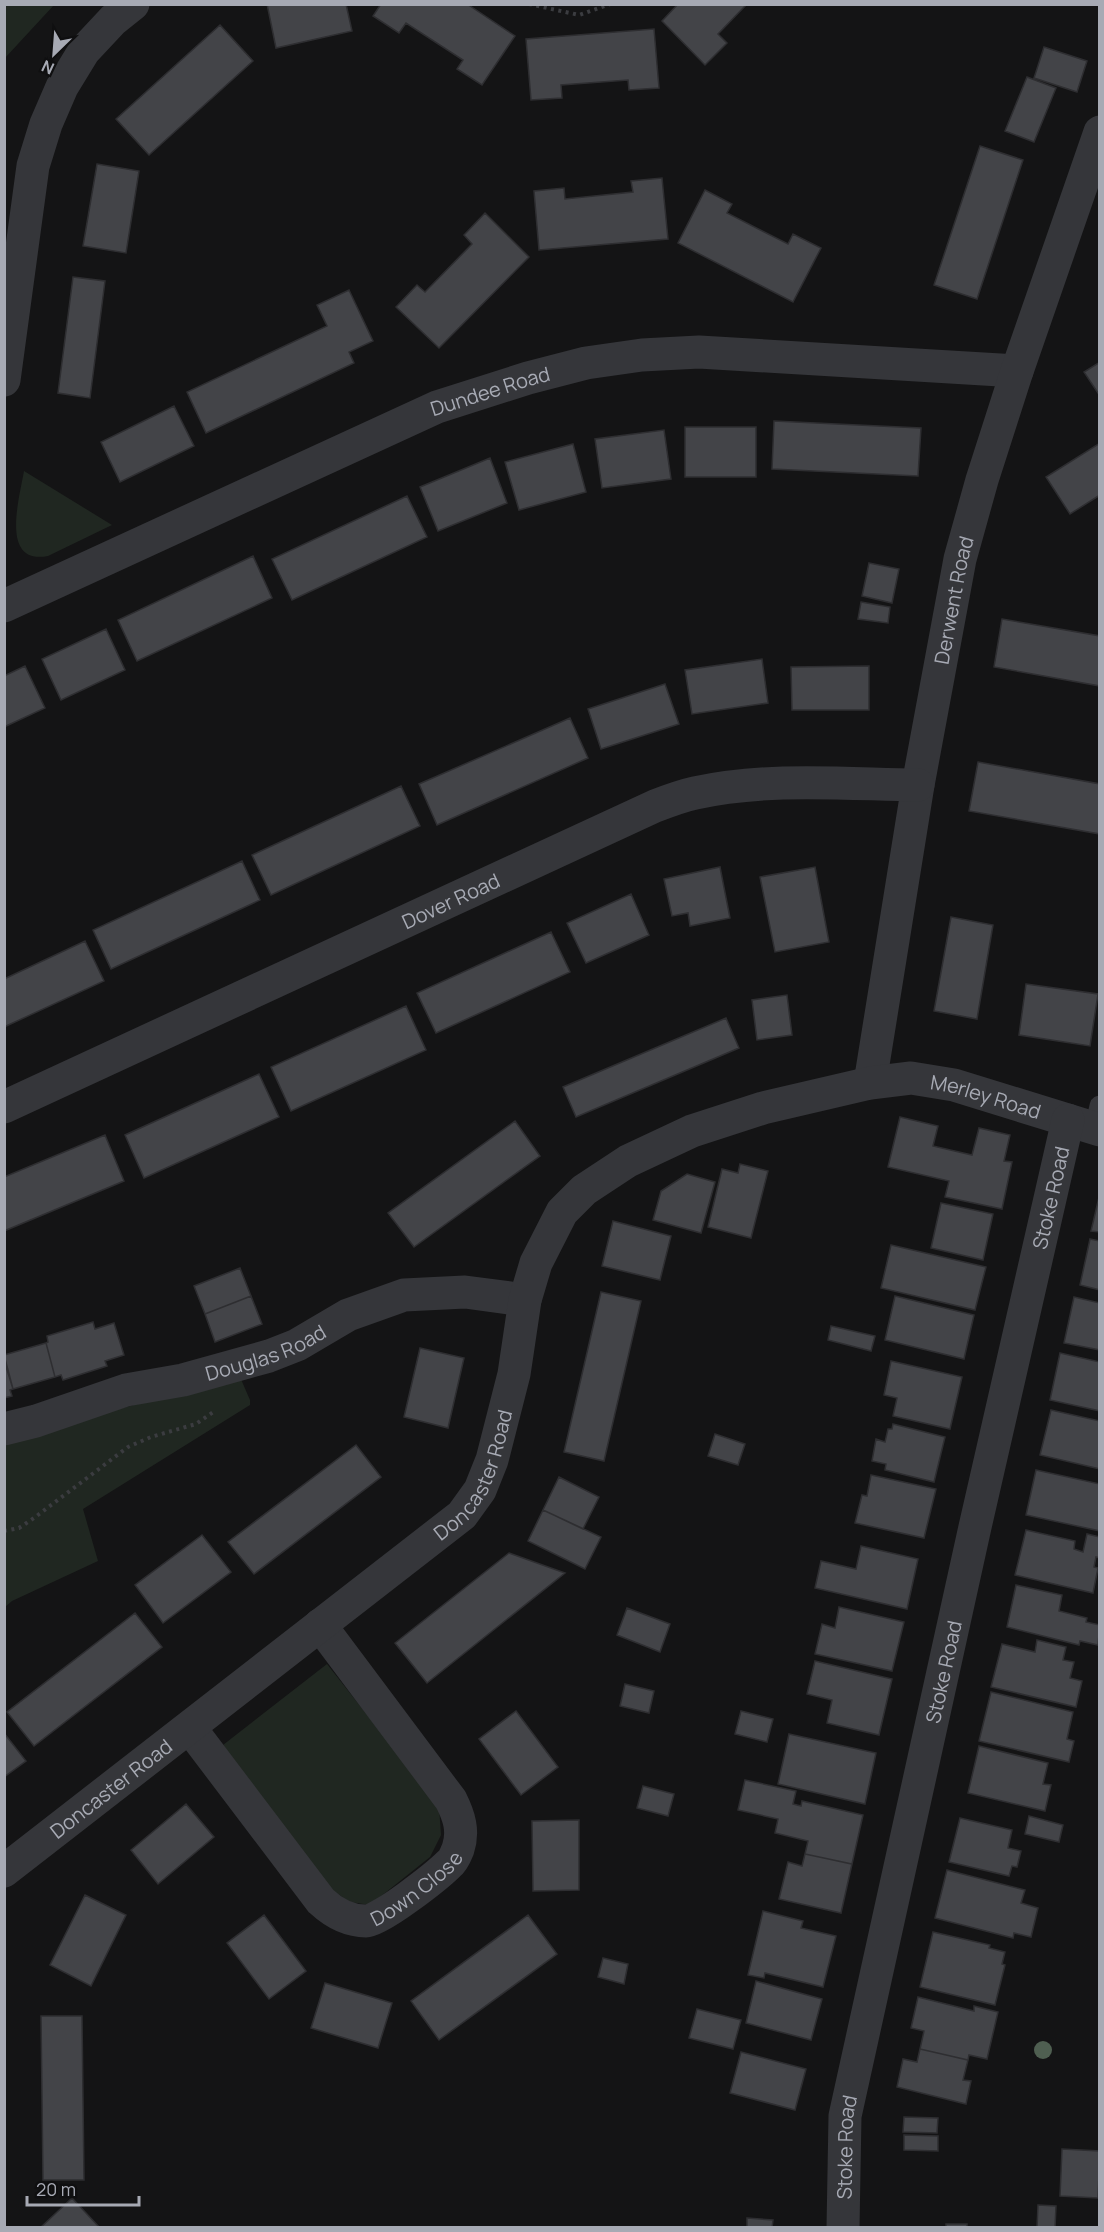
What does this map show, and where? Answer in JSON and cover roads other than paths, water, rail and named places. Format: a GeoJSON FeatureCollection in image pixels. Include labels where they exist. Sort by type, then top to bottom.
{"type":"FeatureCollection","features":[{"type":"Feature","properties":{"kind":"street"},"geometry":{"type":"LineString","coordinates":[[4,380],[33,166],[46,124],[62,87],[84,51],[113,20],[133,4]]}},
{"type":"Feature","properties":{"kind":"street","name":"Derwent Road"},"geometry":{"type":"LineString","coordinates":[[870,1083],[918,785],[960,559],[982,480],[1017,371],[1100,132]]}},
{"type":"Feature","properties":{"kind":"street","name":"Dundee Road"},"geometry":{"type":"LineString","coordinates":[[4,606],[438,407],[528,378],[586,363],[642,355],[699,352],[1017,371]]}},
{"type":"Feature","properties":{"kind":"street","name":"Dover Road"},"geometry":{"type":"LineString","coordinates":[[4,1107],[655,806],[693,794],[777,783],[918,785]]}},
{"type":"Feature","properties":{"kind":"street","name":"Merley Road"},"geometry":{"type":"LineString","coordinates":[[870,1083],[911,1078],[954,1085],[1091,1121]]}},
{"type":"Feature","properties":{"kind":"street","name":"Doncaster Road"},"geometry":{"type":"LineString","coordinates":[[4,1870],[462,1515],[480,1490],[492,1460],[514,1374],[525,1300],[536,1263],[562,1212],[584,1190],[628,1161],[692,1131],[763,1108],[870,1083]]}},
{"type":"Feature","properties":{"kind":"street","name":"Stoke Road"},"geometry":{"type":"LineString","coordinates":[[843,2228],[845,2116],[975,1527],[1091,1121]]}},
{"type":"Feature","properties":{"kind":"street","name":"Douglas Road"},"geometry":{"type":"LineString","coordinates":[[4,1429],[36,1421],[126,1390],[183,1380],[269,1356],[297,1345],[348,1315],[404,1295],[465,1292],[525,1300]]}},
{"type":"Feature","properties":{"kind":"street","name":"Down Close"},"geometry":{"type":"LineString","coordinates":[[190,1728],[321,1901],[334,1914],[368,1922],[382,1916],[451,1863],[458,1849],[461,1834],[460,1817],[451,1800],[320,1625]]}}]}
